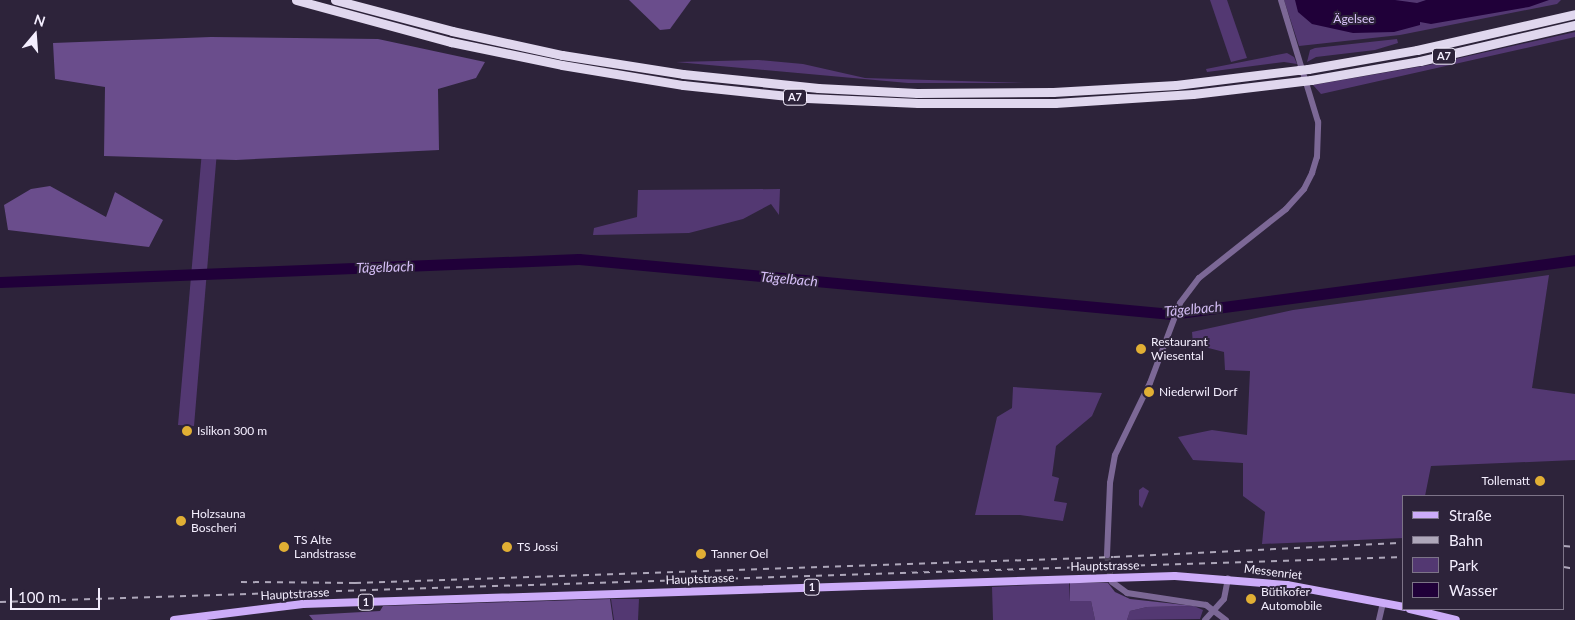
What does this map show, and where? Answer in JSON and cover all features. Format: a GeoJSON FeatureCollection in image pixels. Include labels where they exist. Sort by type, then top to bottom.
{"type":"FeatureCollection","features":[{"type":"Feature","properties":{"kind":"highway","name":"A7"},"geometry":{"type":"LineString","coordinates":[[296,0],[451,42],[554,64],[675,84],[800,97],[934,104],[1055,103],[1185,95],[1307,80],[1456,53],[1575,25]]}},
{"type":"Feature","properties":{"kind":"highway","name":"A7"},"geometry":{"type":"LineString","coordinates":[[335,0],[452,31],[562,55],[683,74],[804,87],[934,93],[1053,92],[1184,84],[1303,70],[1436,46],[1575,14]]}},
{"type":"Feature","properties":{"kind":"main road","name":"Hauptstrasse"},"geometry":{"type":"LineString","coordinates":[[174,620],[302,604],[1098,577],[1228,578]]}},
{"type":"Feature","properties":{"kind":"main road","name":"Messenriet"},"geometry":{"type":"LineString","coordinates":[[1228,578],[1320,590],[1402,606]]}},
{"type":"Feature","properties":{"kind":"main road"},"geometry":{"type":"LineString","coordinates":[[1414,610],[1456,620]]}},
{"type":"Feature","properties":{"kind":"street"},"geometry":{"type":"LineString","coordinates":[[1107,555],[1110,483],[1115,455],[1150,383],[1175,314],[1195,282],[1286,209],[1304,189],[1312,173],[1317,157],[1318,122],[1281,0]]}},
{"type":"Feature","properties":{"kind":"street"},"geometry":{"type":"LineString","coordinates":[[1205,620],[1216,611],[1226,595],[1228,578]]}},
{"type":"Feature","properties":{"kind":"street"},"geometry":{"type":"LineString","coordinates":[[1112,582],[1128,593],[1202,604],[1216,611],[1226,620]]}},
{"type":"Feature","properties":{"kind":"street"},"geometry":{"type":"LineString","coordinates":[[1379,620],[1384,602]]}},
{"type":"Feature","properties":{"kind":"green space"},"geometry":{"type":"Polygon","coordinates":[[[1210,0],[1227,0],[1247,58],[1231,62],[1210,0]]]}},
{"type":"Feature","properties":{"kind":"green space","name":"Ägelsee"},"geometry":{"type":"Polygon","coordinates":[[[1284,0],[1561,0],[1557,4],[1400,35],[1299,46],[1284,0]]]}},
{"type":"Feature","properties":{"kind":"green space"},"geometry":{"type":"Polygon","coordinates":[[[1575,32],[1575,37],[1321,94],[1313,85],[1429,65],[1575,32]]]}},
{"type":"Feature","properties":{"kind":"green space"},"geometry":{"type":"Polygon","coordinates":[[[1397,39],[1398,43],[1375,50],[1316,57],[1307,62],[1310,50],[1315,48],[1397,39]]]}},
{"type":"Feature","properties":{"kind":"green space"},"geometry":{"type":"Polygon","coordinates":[[[1287,53],[1294,57],[1297,64],[1284,62],[1207,72],[1206,69],[1287,53]]]}},
{"type":"Feature","properties":{"kind":"green space"},"geometry":{"type":"Polygon","coordinates":[[[758,60],[803,64],[865,78],[1026,83],[908,83],[676,62],[758,60]]]}},
{"type":"Feature","properties":{"kind":"green space"},"geometry":{"type":"Polygon","coordinates":[[[202,151],[217,151],[194,426],[178,425],[202,151]]]}},
{"type":"Feature","properties":{"kind":"green space"},"geometry":{"type":"Polygon","coordinates":[[[780,189],[779,215],[771,204],[743,219],[689,233],[593,235],[594,228],[637,217],[638,190],[780,189]]]}},
{"type":"Feature","properties":{"kind":"green space"},"geometry":{"type":"Polygon","coordinates":[[[1549,275],[1532,388],[1575,394],[1575,460],[1431,466],[1425,495],[1402,495],[1402,538],[1262,544],[1265,512],[1243,496],[1243,463],[1193,460],[1178,437],[1212,430],[1247,435],[1250,371],[1225,370],[1224,352],[1193,344],[1192,332],[1293,310],[1549,275]]]}},
{"type":"Feature","properties":{"kind":"green space"},"geometry":{"type":"Polygon","coordinates":[[[1013,387],[1102,393],[1092,416],[1056,446],[1052,476],[1059,478],[1054,501],[1067,503],[1063,521],[1020,515],[975,515],[997,417],[1012,408],[1013,387]]]}},
{"type":"Feature","properties":{"kind":"green space"},"geometry":{"type":"Polygon","coordinates":[[[1143,487],[1149,491],[1142,508],[1139,505],[1139,490],[1143,487]]]}},
{"type":"Feature","properties":{"kind":"green space"},"geometry":{"type":"Polygon","coordinates":[[[1069,583],[1070,601],[1091,601],[1095,620],[993,620],[992,587],[1069,583]]]}},
{"type":"Feature","properties":{"kind":"green space"},"geometry":{"type":"Polygon","coordinates":[[[611,599],[639,599],[638,620],[614,620],[611,599]]]}},
{"type":"Feature","properties":{"kind":"green space"},"geometry":{"type":"Polygon","coordinates":[[[1194,606],[1203,610],[1200,619],[1127,620],[1130,611],[1147,607],[1194,606]]]}},
{"type":"Feature","properties":{"kind":"shaded area"},"geometry":{"type":"Polygon","coordinates":[[[629,0],[691,0],[670,29],[660,30],[629,0]]]}},
{"type":"Feature","properties":{"kind":"shaded area"},"geometry":{"type":"Polygon","coordinates":[[[211,37],[378,39],[485,62],[476,78],[438,89],[439,150],[236,160],[104,156],[105,87],[55,79],[53,43],[211,37]]]}},
{"type":"Feature","properties":{"kind":"shaded area"},"geometry":{"type":"Polygon","coordinates":[[[50,186],[106,217],[115,192],[163,220],[149,247],[8,230],[4,205],[31,189],[50,186]]]}},
{"type":"Feature","properties":{"kind":"shaded area"},"geometry":{"type":"Polygon","coordinates":[[[1070,583],[1108,583],[1115,592],[1130,599],[1194,606],[1147,607],[1130,611],[1127,620],[1095,620],[1091,601],[1070,601],[1070,583]]]}},
{"type":"Feature","properties":{"kind":"shaded area"},"geometry":{"type":"Polygon","coordinates":[[[610,599],[613,620],[313,620],[309,615],[380,611],[383,606],[610,599]]]}},
{"type":"Feature","properties":{"kind":"water","name":"Ägelsee"},"geometry":{"type":"Polygon","coordinates":[[[1295,0],[1395,0],[1417,3],[1426,0],[1549,0],[1529,7],[1431,24],[1420,22],[1420,25],[1394,32],[1353,33],[1312,24],[1298,12],[1295,0]]]}},
{"type":"Feature","properties":{"kind":"waterway","name":"Tägelbach"},"geometry":{"type":"LineString","coordinates":[[0,282],[579,259],[1171,314],[1575,260]]}},
{"type":"Feature","properties":{"kind":"tunnel"},"geometry":{"type":"LineString","coordinates":[[1107,555],[1111,581]]}},
{"type":"Feature","properties":{"kind":"railway"},"geometry":{"type":"LineString","coordinates":[[241,582],[355,583],[1114,557],[1402,543]]}},
{"type":"Feature","properties":{"kind":"railway"},"geometry":{"type":"LineString","coordinates":[[1565,546],[1575,547]]}},
{"type":"Feature","properties":{"kind":"railway"},"geometry":{"type":"LineString","coordinates":[[0,602],[1402,557]]}},
{"type":"Feature","properties":{"kind":"railway"},"geometry":{"type":"LineString","coordinates":[[1565,567],[1575,569]]}},
{"type":"Feature","properties":{"kind":"place","name":"Restaurant Wiesental"},"geometry":{"type":"Point","coordinates":[1141,349]}},
{"type":"Feature","properties":{"kind":"place","name":"Niederwil Dorf"},"geometry":{"type":"Point","coordinates":[1149,392]}},
{"type":"Feature","properties":{"kind":"place","name":"Islikon 300 m"},"geometry":{"type":"Point","coordinates":[187,431]}},
{"type":"Feature","properties":{"kind":"place","name":"Tollematt"},"geometry":{"type":"Point","coordinates":[1540,481]}},
{"type":"Feature","properties":{"kind":"place","name":"Holzsauna Boscheri"},"geometry":{"type":"Point","coordinates":[181,521]}},
{"type":"Feature","properties":{"kind":"place","name":"TS Alte Landstrasse"},"geometry":{"type":"Point","coordinates":[284,547]}},
{"type":"Feature","properties":{"kind":"place","name":"TS Jossi"},"geometry":{"type":"Point","coordinates":[507,547]}},
{"type":"Feature","properties":{"kind":"place","name":"Tanner Oel"},"geometry":{"type":"Point","coordinates":[701,554]}},
{"type":"Feature","properties":{"kind":"place","name":"Bütikofer Automobile"},"geometry":{"type":"Point","coordinates":[1251,599]}}]}
